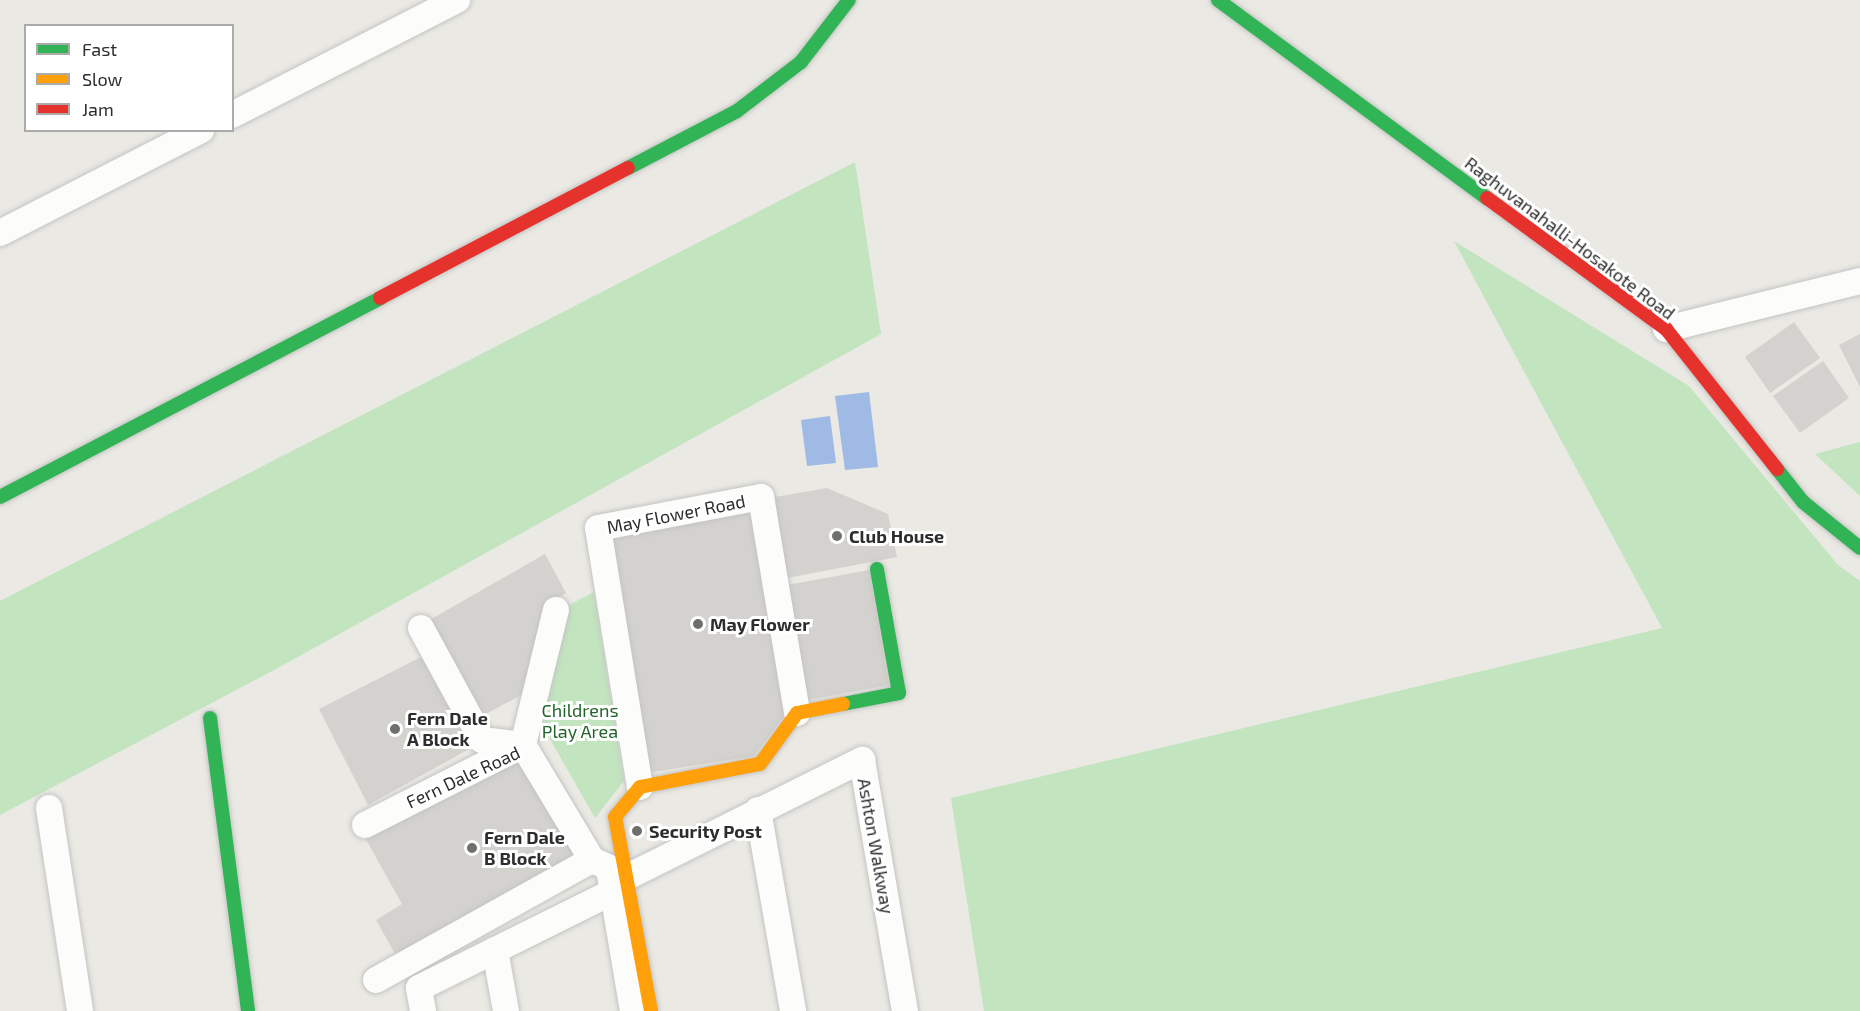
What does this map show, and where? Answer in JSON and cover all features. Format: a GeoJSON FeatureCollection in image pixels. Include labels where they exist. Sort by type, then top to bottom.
{"type":"FeatureCollection","features":[{"type":"Feature","properties":{"kind":"street"},"geometry":{"type":"LineString","coordinates":[[234,114],[457,0]]}},
{"type":"Feature","properties":{"kind":"street"},"geometry":{"type":"LineString","coordinates":[[0,497],[737,111],[801,62],[849,0]]}},
{"type":"Feature","properties":{"kind":"street","name":"Raghuvanahalli-Hosakote Road"},"geometry":{"type":"LineString","coordinates":[[1218,0],[1666,329],[1803,502],[1860,548]]}},
{"type":"Feature","properties":{"kind":"street"},"geometry":{"type":"LineString","coordinates":[[0,233],[197,132]]}},
{"type":"Feature","properties":{"kind":"street"},"geometry":{"type":"LineString","coordinates":[[1666,329],[1860,281]]}},
{"type":"Feature","properties":{"kind":"street","name":"May Flower Road"},"geometry":{"type":"LineString","coordinates":[[640,788],[598,528],[760,497],[797,713]]}},
{"type":"Feature","properties":{"kind":"street"},"geometry":{"type":"LineString","coordinates":[[633,1011],[613,872],[615,818],[640,788],[760,764],[797,713],[899,693],[878,569]]}},
{"type":"Feature","properties":{"kind":"street"},"geometry":{"type":"LineString","coordinates":[[422,628],[482,740],[524,745],[556,610]]}},
{"type":"Feature","properties":{"kind":"street"},"geometry":{"type":"LineString","coordinates":[[210,718],[248,1011]]}},
{"type":"Feature","properties":{"kind":"street","name":"Fern Dale Road"},"geometry":{"type":"LineString","coordinates":[[365,825],[524,745],[613,872]]}},
{"type":"Feature","properties":{"kind":"street","name":"Ashton Walkway"},"geometry":{"type":"LineString","coordinates":[[613,872],[758,810],[862,760],[904,1011]]}},
{"type":"Feature","properties":{"kind":"street"},"geometry":{"type":"LineString","coordinates":[[49,808],[80,1011]]}},
{"type":"Feature","properties":{"kind":"street"},"geometry":{"type":"LineString","coordinates":[[758,810],[794,1011]]}},
{"type":"Feature","properties":{"kind":"street"},"geometry":{"type":"LineString","coordinates":[[423,1011],[419,988],[495,950],[613,872]]}},
{"type":"Feature","properties":{"kind":"street"},"geometry":{"type":"LineString","coordinates":[[376,980],[613,872]]}},
{"type":"Feature","properties":{"kind":"street"},"geometry":{"type":"LineString","coordinates":[[613,872],[651,1011]]}},
{"type":"Feature","properties":{"kind":"street"},"geometry":{"type":"LineString","coordinates":[[495,950],[506,1011]]}},
{"type":"Feature","properties":{"kind":"green space"},"geometry":{"type":"Polygon","coordinates":[[[855,162],[881,334],[287,663],[0,815],[0,601],[855,162]]]}},
{"type":"Feature","properties":{"kind":"green space"},"geometry":{"type":"Polygon","coordinates":[[[1454,241],[1689,386],[1838,565],[1860,581],[1860,1011],[984,1011],[951,798],[1662,628],[1454,241]]]}},
{"type":"Feature","properties":{"kind":"green space"},"geometry":{"type":"Polygon","coordinates":[[[1860,442],[1860,496],[1815,454],[1860,442]]]}},
{"type":"Feature","properties":{"kind":"green space","name":"Childrens Play Area"},"geometry":{"type":"Polygon","coordinates":[[[594,592],[624,781],[595,818],[546,732],[544,717],[569,605],[594,592]]]}},
{"type":"Feature","properties":{"kind":"water"},"geometry":{"type":"Polygon","coordinates":[[[869,392],[878,467],[845,470],[835,396],[869,392]]]}},
{"type":"Feature","properties":{"kind":"water"},"geometry":{"type":"Polygon","coordinates":[[[830,416],[836,463],[807,466],[801,420],[830,416]]]}},
{"type":"Feature","properties":{"kind":"building"},"geometry":{"type":"Polygon","coordinates":[[[1794,322],[1820,358],[1770,393],[1745,357],[1794,322]]]}},
{"type":"Feature","properties":{"kind":"building"},"geometry":{"type":"Polygon","coordinates":[[[1860,334],[1860,387],[1839,345],[1860,334]]]}},
{"type":"Feature","properties":{"kind":"building"},"geometry":{"type":"Polygon","coordinates":[[[1823,361],[1849,398],[1800,433],[1773,396],[1823,361]]]}},
{"type":"Feature","properties":{"kind":"building","name":"Club House"},"geometry":{"type":"Polygon","coordinates":[[[827,488],[888,514],[897,557],[787,578],[775,497],[827,488]]]}},
{"type":"Feature","properties":{"kind":"building","name":"May Flower"},"geometry":{"type":"Polygon","coordinates":[[[753,506],[788,711],[754,756],[647,773],[610,536],[753,506]]]}},
{"type":"Feature","properties":{"kind":"building","name":"Fern Dale A Block"},"geometry":{"type":"Polygon","coordinates":[[[545,554],[566,593],[551,603],[531,690],[478,718],[426,622],[545,554]]]}},
{"type":"Feature","properties":{"kind":"building","name":"May Flower"},"geometry":{"type":"Polygon","coordinates":[[[869,570],[889,685],[802,701],[782,586],[869,570]]]}},
{"type":"Feature","properties":{"kind":"building","name":"Fern Dale A Block"},"geometry":{"type":"Polygon","coordinates":[[[421,657],[471,748],[368,805],[319,709],[421,657]]]}},
{"type":"Feature","properties":{"kind":"building","name":"Fern Dale B Block"},"geometry":{"type":"Polygon","coordinates":[[[520,755],[581,859],[398,959],[376,920],[402,904],[364,836],[520,755]]]}},
{"type":"Feature","properties":{"kind":"traffic: fast"},"geometry":{"type":"LineString","coordinates":[[628,168],[737,111],[801,62],[849,0]]}},
{"type":"Feature","properties":{"kind":"traffic: fast"},"geometry":{"type":"LineString","coordinates":[[1218,0],[1487,198]]}},
{"type":"Feature","properties":{"kind":"traffic: fast"},"geometry":{"type":"LineString","coordinates":[[0,497],[380,298]]}},
{"type":"Feature","properties":{"kind":"traffic: fast"},"geometry":{"type":"LineString","coordinates":[[1777,469],[1803,502],[1860,548]]}},
{"type":"Feature","properties":{"kind":"traffic: fast"},"geometry":{"type":"LineString","coordinates":[[843,704],[899,693],[877,569]]}},
{"type":"Feature","properties":{"kind":"traffic: fast"},"geometry":{"type":"LineString","coordinates":[[210,718],[248,1011]]}},
{"type":"Feature","properties":{"kind":"traffic: slow"},"geometry":{"type":"LineString","coordinates":[[651,1011],[615,817],[640,787],[760,764],[797,713],[843,704]]}},
{"type":"Feature","properties":{"kind":"traffic: jam"},"geometry":{"type":"LineString","coordinates":[[380,298],[628,168]]}},
{"type":"Feature","properties":{"kind":"traffic: jam"},"geometry":{"type":"LineString","coordinates":[[1487,198],[1666,329],[1777,469]]}},
{"type":"Feature","properties":{"kind":"place","name":"Club House"},"geometry":{"type":"Point","coordinates":[837,536]}},
{"type":"Feature","properties":{"kind":"place","name":"May Flower"},"geometry":{"type":"Point","coordinates":[698,624]}},
{"type":"Feature","properties":{"kind":"place","name":"Fern Dale A Block"},"geometry":{"type":"Point","coordinates":[395,729]}},
{"type":"Feature","properties":{"kind":"place","name":"Security Post"},"geometry":{"type":"Point","coordinates":[637,831]}},
{"type":"Feature","properties":{"kind":"place","name":"Fern Dale B Block"},"geometry":{"type":"Point","coordinates":[472,848]}}]}
